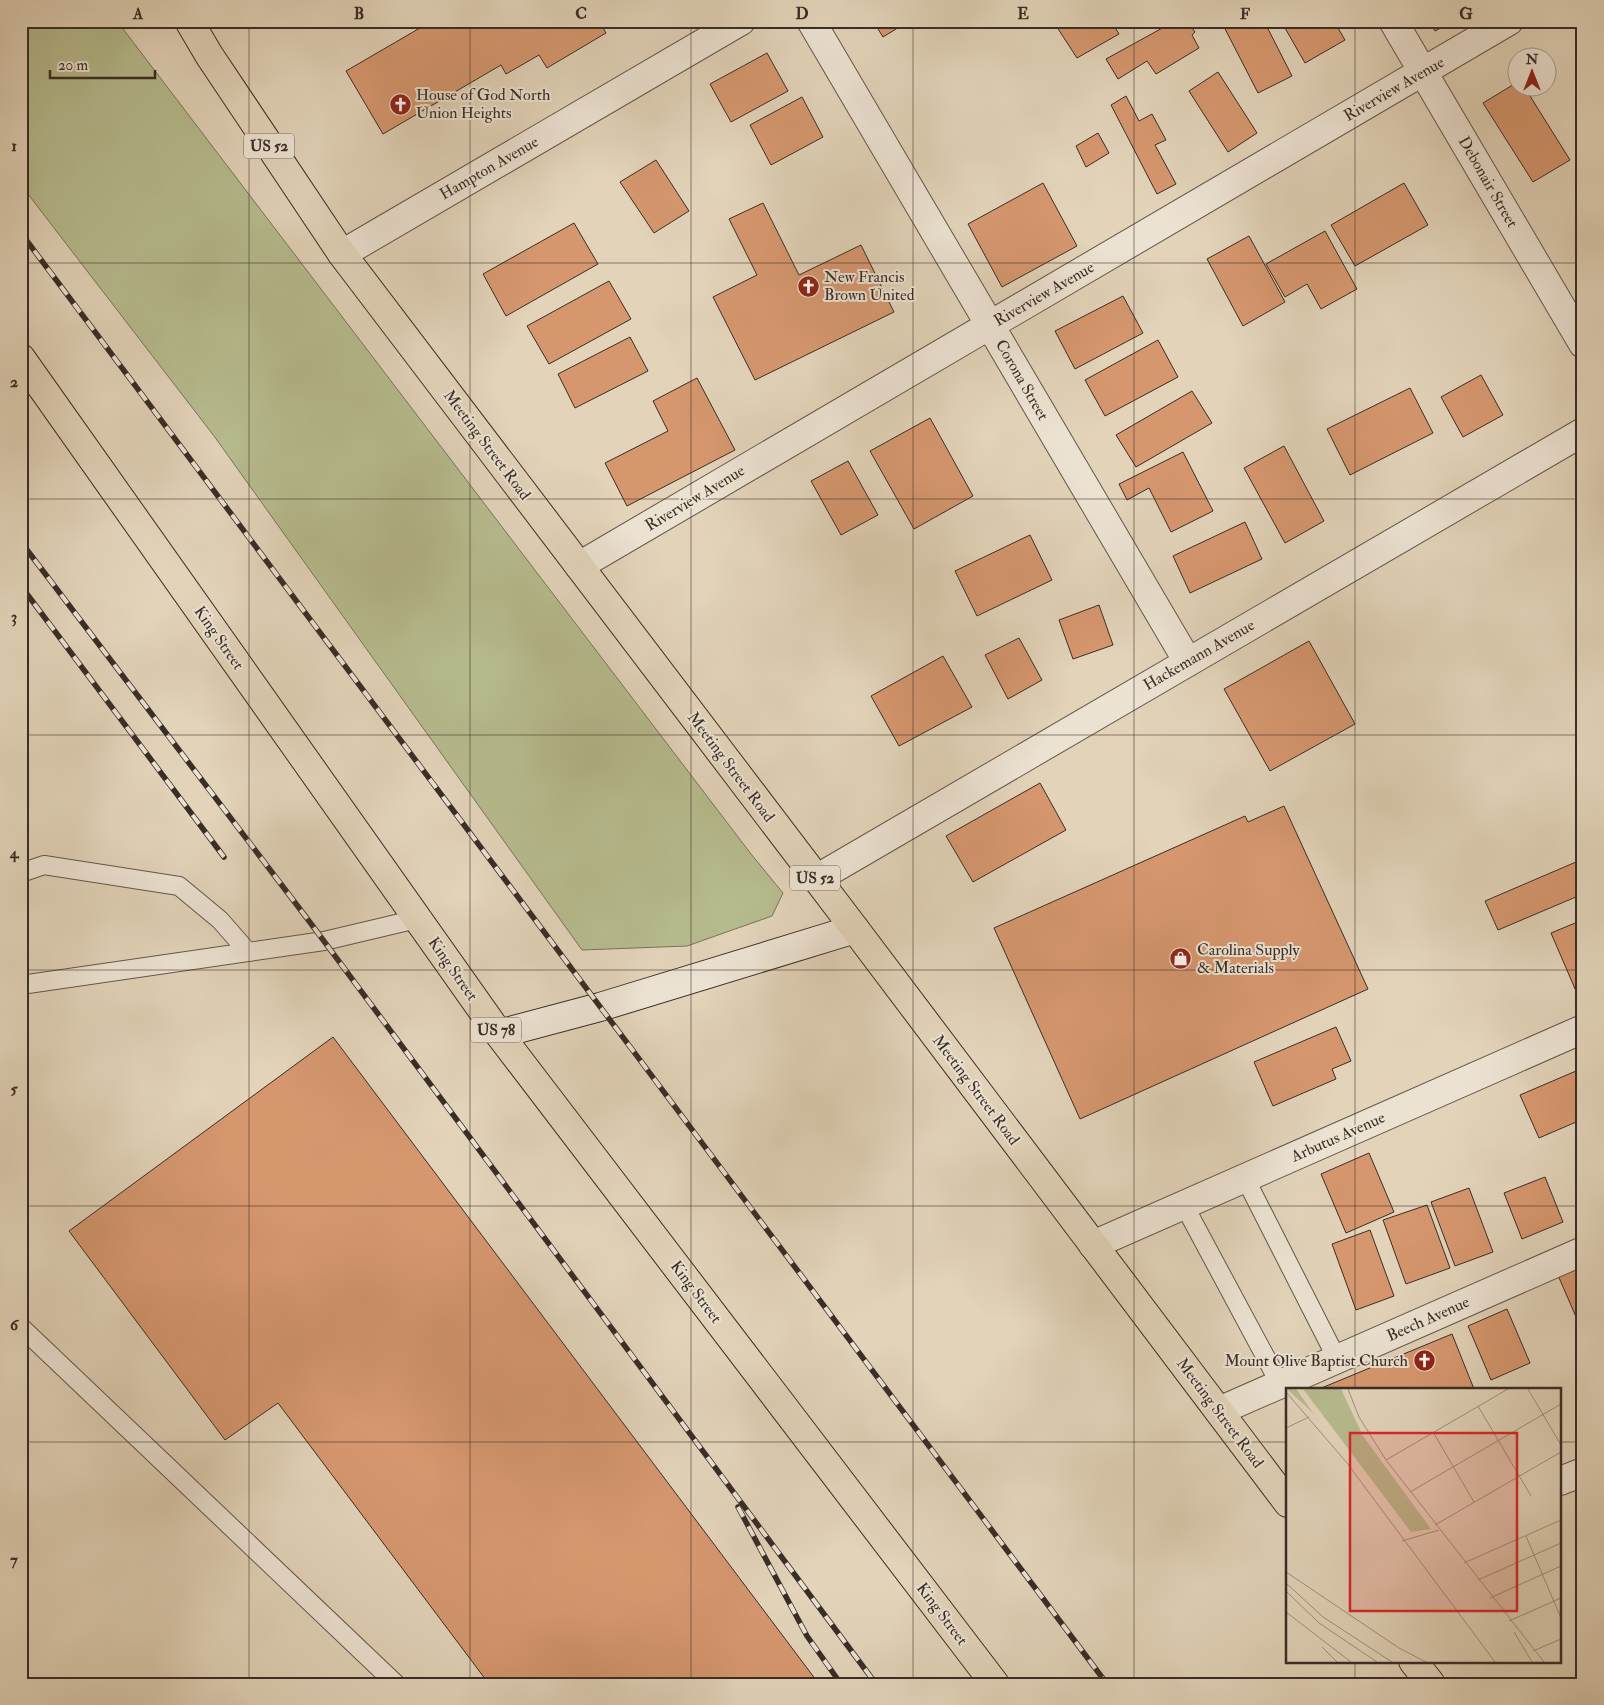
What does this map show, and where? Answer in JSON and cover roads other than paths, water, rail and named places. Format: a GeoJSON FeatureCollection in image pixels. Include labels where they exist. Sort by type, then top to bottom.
{"type":"FeatureCollection","features":[{"type":"Feature","properties":{"kind":"main road","name":"Meeting Street Road"},"geometry":{"type":"LineString","coordinates":[[189,21],[209,56],[342,254],[1286,1500]]}},
{"type":"Feature","properties":{"kind":"main road","name":"King Street"},"geometry":{"type":"LineString","coordinates":[[21,358],[499,1034],[995,1684]]}},
{"type":"Feature","properties":{"kind":"main road"},"geometry":{"type":"LineString","coordinates":[[1414,1662],[1431,1684]]}},
{"type":"Feature","properties":{"kind":"street","name":"Hampton Avenue"},"geometry":{"type":"LineString","coordinates":[[342,254],[741,21]]}},
{"type":"Feature","properties":{"kind":"street","name":"Corona Street"},"geometry":{"type":"LineString","coordinates":[[811,21],[1188,662]]}},
{"type":"Feature","properties":{"kind":"street","name":"Debonair Street"},"geometry":{"type":"LineString","coordinates":[[1393,21],[1583,344]]}},
{"type":"Feature","properties":{"kind":"street","name":"Riverview Avenue"},"geometry":{"type":"LineString","coordinates":[[579,566],[1509,21]]}},
{"type":"Feature","properties":{"kind":"street","name":"Hackemann Avenue"},"geometry":{"type":"LineString","coordinates":[[816,879],[1583,432]]}},
{"type":"Feature","properties":{"kind":"street"},"geometry":{"type":"LineString","coordinates":[[499,1034],[600,1007],[854,929]]}},
{"type":"Feature","properties":{"kind":"street","name":"Arbutus Avenue"},"geometry":{"type":"LineString","coordinates":[[1093,1245],[1583,1029]]}},
{"type":"Feature","properties":{"kind":"street","name":"Beech Avenue"},"geometry":{"type":"LineString","coordinates":[[1219,1411],[1583,1251]]}},
{"type":"Feature","properties":{"kind":"street"},"geometry":{"type":"LineString","coordinates":[[1562,1480],[1583,1472]]}},
{"type":"Feature","properties":{"kind":"lane"},"geometry":{"type":"LineString","coordinates":[[21,873],[44,865],[179,886],[220,920],[248,952]]}},
{"type":"Feature","properties":{"kind":"lane"},"geometry":{"type":"LineString","coordinates":[[21,985],[324,941],[417,919]]}},
{"type":"Feature","properties":{"kind":"lane"},"geometry":{"type":"LineString","coordinates":[[1245,1178],[1337,1358]]}},
{"type":"Feature","properties":{"kind":"lane"},"geometry":{"type":"LineString","coordinates":[[1184,1205],[1280,1384]]}},
{"type":"Feature","properties":{"kind":"lane"},"geometry":{"type":"LineString","coordinates":[[21,1327],[396,1684]]}},
{"type":"Feature","properties":{"kind":"railway"},"geometry":{"type":"LineString","coordinates":[[21,233],[1107,1684]]}},
{"type":"Feature","properties":{"kind":"railway"},"geometry":{"type":"LineString","coordinates":[[21,542],[309,921],[876,1684]]}},
{"type":"Feature","properties":{"kind":"railway"},"geometry":{"type":"LineString","coordinates":[[21,586],[224,857]]}},
{"type":"Feature","properties":{"kind":"railway"},"geometry":{"type":"LineString","coordinates":[[738,1507],[807,1636],[841,1684]]}},
{"type":"Feature","properties":{"kind":"place","name":"House of God North Union Heights"},"geometry":{"type":"Point","coordinates":[400,104]}},
{"type":"Feature","properties":{"kind":"place","name":"New Francis Brown United"},"geometry":{"type":"Point","coordinates":[808,286]}},
{"type":"Feature","properties":{"kind":"place","name":"Carolina Supply & Materials"},"geometry":{"type":"Point","coordinates":[1181,959]}},
{"type":"Feature","properties":{"kind":"place","name":"Mount Olive Baptist Church"},"geometry":{"type":"Point","coordinates":[1424,1361]}}]}
